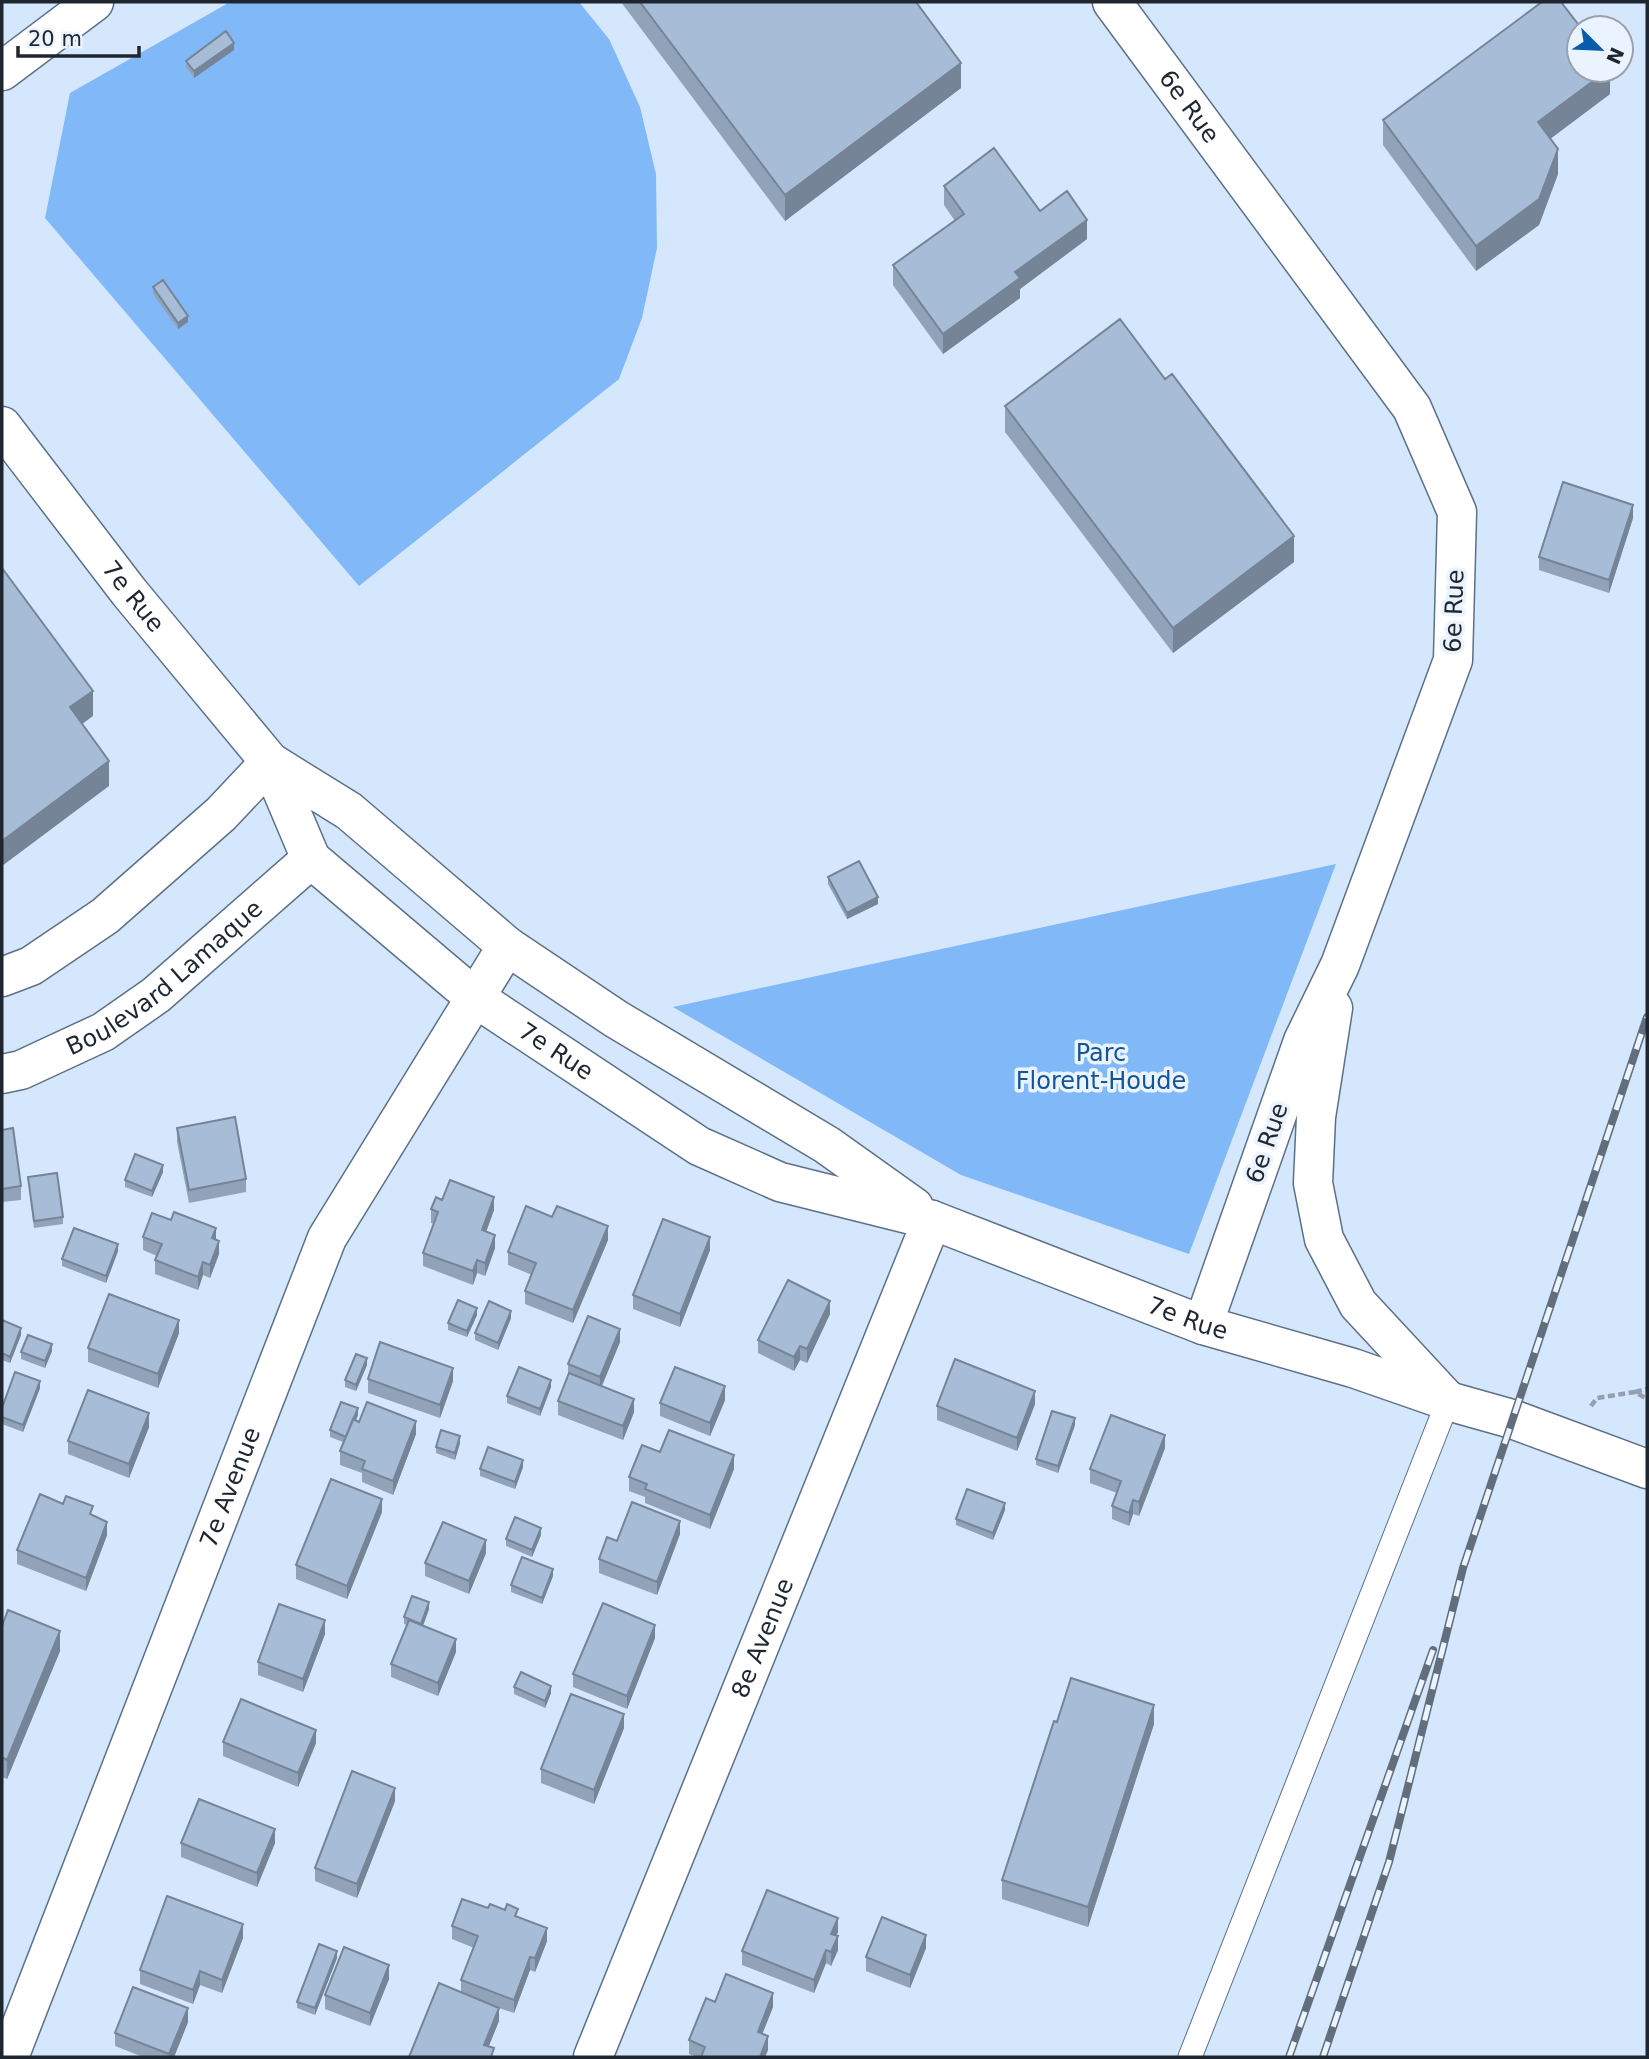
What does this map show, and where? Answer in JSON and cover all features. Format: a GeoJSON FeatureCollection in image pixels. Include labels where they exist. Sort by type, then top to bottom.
{"type":"FeatureCollection","features":[{"type":"Feature","properties":{"kind":"street"},"geometry":{"type":"LineString","coordinates":[[2,71],[94,2]]}},
{"type":"Feature","properties":{"kind":"street","name":"6e Rue"},"geometry":{"type":"LineString","coordinates":[[1112,2],[1412,408],[1457,512],[1453,660],[1340,965],[1303,1041],[1203,1325]]}},
{"type":"Feature","properties":{"kind":"street","name":"7e Rue"},"geometry":{"type":"LineString","coordinates":[[2,426],[130,592],[270,762],[311,859],[474,997],[699,1146],[780,1182],[932,1220],[1203,1325],[1353,1367],[1448,1401],[1512,1419],[1647,1469]]}},
{"type":"Feature","properties":{"kind":"street"},"geometry":{"type":"LineString","coordinates":[[2,978],[31,966],[105,916],[221,814],[270,762]]}},
{"type":"Feature","properties":{"kind":"street","name":"7e Rue"},"geometry":{"type":"LineString","coordinates":[[270,762],[349,811],[507,946],[616,1019],[827,1145],[932,1220]]}},
{"type":"Feature","properties":{"kind":"street","name":"Boulevard Lamaque"},"geometry":{"type":"LineString","coordinates":[[2,1074],[22,1070],[103,1032],[156,995],[311,859]]}},
{"type":"Feature","properties":{"kind":"street","name":"7e Avenue"},"geometry":{"type":"LineString","coordinates":[[9,2057],[327,1238],[507,946]]}},
{"type":"Feature","properties":{"kind":"street"},"geometry":{"type":"LineString","coordinates":[[1340,965],[1316,1117],[1313,1183],[1324,1239],[1358,1304],[1448,1401]]}},
{"type":"Feature","properties":{"kind":"street","name":"8e Avenue"},"geometry":{"type":"LineString","coordinates":[[593,2057],[932,1220]]}},
{"type":"Feature","properties":{"kind":"lane"},"geometry":{"type":"LineString","coordinates":[[1190,2057],[1448,1401]]}},
{"type":"Feature","properties":{"kind":"path"},"geometry":{"type":"LineString","coordinates":[[1629,1393],[1647,1389]]}},
{"type":"Feature","properties":{"kind":"green space"},"geometry":{"type":"Polygon","coordinates":[[[230,2],[579,2],[609,39],[640,107],[656,174],[657,248],[642,318],[619,379],[359,586],[45,218],[70,93],[230,2]]]}},
{"type":"Feature","properties":{"kind":"green space","name":"Parc Florent-Houde"},"geometry":{"type":"Polygon","coordinates":[[[1336,864],[1189,1254],[961,1175],[673,1007],[1336,864]]]}},
{"type":"Feature","properties":{"kind":"building"},"geometry":{"type":"Polygon","coordinates":[[[640,2],[916,2],[961,63],[785,195],[640,2]]]}},
{"type":"Feature","properties":{"kind":"building"},"geometry":{"type":"Polygon","coordinates":[[[1542,2],[1561,2],[1570,14],[1565,14],[1565,84],[1589,84],[1538,122],[1558,149],[1539,199],[1476,246],[1383,120],[1542,2]]]}},
{"type":"Feature","properties":{"kind":"building"},"geometry":{"type":"Polygon","coordinates":[[[226,31],[234,43],[194,71],[186,61],[226,31]]]}},
{"type":"Feature","properties":{"kind":"building"},"geometry":{"type":"Polygon","coordinates":[[[994,148],[1040,211],[1067,191],[1087,220],[1015,272],[1020,278],[943,334],[893,265],[964,214],[944,186],[994,148]]]}},
{"type":"Feature","properties":{"kind":"building"},"geometry":{"type":"Polygon","coordinates":[[[163,280],[188,316],[178,323],[153,287],[163,280]]]}},
{"type":"Feature","properties":{"kind":"building"},"geometry":{"type":"Polygon","coordinates":[[[1120,319],[1165,379],[1172,374],[1294,536],[1173,628],[1005,406],[1120,319]]]}},
{"type":"Feature","properties":{"kind":"building"},"geometry":{"type":"Polygon","coordinates":[[[1563,482],[1633,505],[1609,580],[1539,557],[1563,482]]]}},
{"type":"Feature","properties":{"kind":"building"},"geometry":{"type":"Polygon","coordinates":[[[2,568],[93,691],[70,707],[109,761],[2,841],[2,568]]]}},
{"type":"Feature","properties":{"kind":"building"},"geometry":{"type":"Polygon","coordinates":[[[859,861],[878,897],[847,913],[828,877],[859,861]]]}},
{"type":"Feature","properties":{"kind":"building"},"geometry":{"type":"Polygon","coordinates":[[[235,1117],[246,1179],[189,1190],[177,1128],[235,1117]]]}},
{"type":"Feature","properties":{"kind":"building"},"geometry":{"type":"Polygon","coordinates":[[[13,1128],[21,1186],[2,1189],[2,1130],[13,1128]]]}},
{"type":"Feature","properties":{"kind":"building"},"geometry":{"type":"Polygon","coordinates":[[[135,1154],[163,1165],[152,1191],[125,1180],[135,1154]]]}},
{"type":"Feature","properties":{"kind":"building"},"geometry":{"type":"Polygon","coordinates":[[[57,1173],[63,1217],[34,1221],[28,1177],[57,1173]]]}},
{"type":"Feature","properties":{"kind":"building"},"geometry":{"type":"Polygon","coordinates":[[[450,1180],[494,1197],[482,1230],[495,1235],[485,1263],[477,1260],[473,1271],[423,1253],[438,1212],[431,1209],[436,1197],[442,1200],[450,1180]]]}},
{"type":"Feature","properties":{"kind":"building"},"geometry":{"type":"Polygon","coordinates":[[[526,1206],[552,1217],[557,1206],[608,1226],[573,1310],[525,1291],[536,1263],[508,1252],[526,1206]]]}},
{"type":"Feature","properties":{"kind":"building"},"geometry":{"type":"Polygon","coordinates":[[[174,1212],[216,1228],[212,1238],[219,1241],[210,1265],[203,1262],[198,1277],[155,1260],[162,1244],[143,1237],[152,1213],[171,1220],[174,1212]]]}},
{"type":"Feature","properties":{"kind":"building"},"geometry":{"type":"Polygon","coordinates":[[[663,1219],[710,1237],[680,1314],[633,1295],[663,1219]]]}},
{"type":"Feature","properties":{"kind":"building"},"geometry":{"type":"Polygon","coordinates":[[[74,1228],[118,1244],[106,1276],[62,1259],[74,1228]]]}},
{"type":"Feature","properties":{"kind":"building"},"geometry":{"type":"Polygon","coordinates":[[[788,1280],[830,1301],[807,1349],[800,1346],[794,1357],[758,1340],[788,1280]]]}},
{"type":"Feature","properties":{"kind":"building"},"geometry":{"type":"Polygon","coordinates":[[[109,1294],[179,1320],[158,1374],[88,1348],[109,1294]]]}},
{"type":"Feature","properties":{"kind":"building"},"geometry":{"type":"Polygon","coordinates":[[[458,1300],[477,1308],[467,1331],[448,1323],[458,1300]]]}},
{"type":"Feature","properties":{"kind":"building"},"geometry":{"type":"Polygon","coordinates":[[[489,1301],[511,1311],[498,1343],[475,1333],[489,1301]]]}},
{"type":"Feature","properties":{"kind":"building"},"geometry":{"type":"Polygon","coordinates":[[[588,1316],[620,1329],[600,1377],[568,1364],[588,1316]]]}},
{"type":"Feature","properties":{"kind":"building"},"geometry":{"type":"Polygon","coordinates":[[[2,1320],[21,1328],[10,1357],[2,1353],[2,1320]]]}},
{"type":"Feature","properties":{"kind":"building"},"geometry":{"type":"Polygon","coordinates":[[[28,1335],[52,1344],[45,1361],[21,1352],[28,1335]]]}},
{"type":"Feature","properties":{"kind":"building"},"geometry":{"type":"Polygon","coordinates":[[[380,1342],[453,1368],[440,1405],[368,1379],[380,1342]]]}},
{"type":"Feature","properties":{"kind":"building"},"geometry":{"type":"Polygon","coordinates":[[[356,1354],[367,1358],[356,1385],[345,1380],[356,1354]]]}},
{"type":"Feature","properties":{"kind":"building"},"geometry":{"type":"Polygon","coordinates":[[[955,1359],[1035,1391],[1017,1438],[937,1406],[955,1359]]]}},
{"type":"Feature","properties":{"kind":"building"},"geometry":{"type":"Polygon","coordinates":[[[519,1367],[551,1380],[540,1409],[507,1396],[519,1367]]]}},
{"type":"Feature","properties":{"kind":"building"},"geometry":{"type":"Polygon","coordinates":[[[675,1367],[725,1386],[710,1423],[660,1403],[675,1367]]]}},
{"type":"Feature","properties":{"kind":"building"},"geometry":{"type":"Polygon","coordinates":[[[15,1372],[40,1381],[23,1425],[2,1417],[2,1408],[15,1372]]]}},
{"type":"Feature","properties":{"kind":"building"},"geometry":{"type":"Polygon","coordinates":[[[569,1373],[634,1399],[623,1426],[558,1401],[569,1373]]]}},
{"type":"Feature","properties":{"kind":"building"},"geometry":{"type":"Polygon","coordinates":[[[88,1390],[149,1413],[129,1464],[68,1441],[88,1390]]]}},
{"type":"Feature","properties":{"kind":"building"},"geometry":{"type":"Polygon","coordinates":[[[341,1402],[358,1408],[346,1437],[330,1430],[341,1402]]]}},
{"type":"Feature","properties":{"kind":"building"},"geometry":{"type":"Polygon","coordinates":[[[367,1402],[416,1421],[393,1481],[362,1469],[365,1461],[340,1451],[353,1419],[359,1422],[367,1402]]]}},
{"type":"Feature","properties":{"kind":"building"},"geometry":{"type":"Polygon","coordinates":[[[1052,1411],[1075,1418],[1058,1466],[1036,1459],[1052,1411]]]}},
{"type":"Feature","properties":{"kind":"building"},"geometry":{"type":"Polygon","coordinates":[[[1111,1415],[1165,1435],[1139,1502],[1133,1500],[1129,1513],[1112,1506],[1121,1481],[1090,1469],[1111,1415]]]}},
{"type":"Feature","properties":{"kind":"building"},"geometry":{"type":"Polygon","coordinates":[[[441,1430],[460,1436],[455,1453],[436,1447],[441,1430]]]}},
{"type":"Feature","properties":{"kind":"building"},"geometry":{"type":"Polygon","coordinates":[[[669,1430],[734,1455],[710,1515],[645,1489],[647,1484],[629,1477],[642,1445],[660,1452],[669,1430]]]}},
{"type":"Feature","properties":{"kind":"building"},"geometry":{"type":"Polygon","coordinates":[[[488,1447],[523,1460],[515,1482],[480,1469],[488,1447]]]}},
{"type":"Feature","properties":{"kind":"building"},"geometry":{"type":"Polygon","coordinates":[[[331,1479],[382,1499],[347,1586],[296,1565],[331,1479]]]}},
{"type":"Feature","properties":{"kind":"building"},"geometry":{"type":"Polygon","coordinates":[[[967,1489],[1005,1503],[993,1533],[956,1519],[967,1489]]]}},
{"type":"Feature","properties":{"kind":"building"},"geometry":{"type":"Polygon","coordinates":[[[40,1494],[63,1504],[66,1496],[93,1506],[90,1514],[107,1522],[86,1578],[17,1550],[40,1494]]]}},
{"type":"Feature","properties":{"kind":"building"},"geometry":{"type":"Polygon","coordinates":[[[632,1502],[680,1521],[657,1582],[599,1559],[607,1537],[617,1541],[632,1502]]]}},
{"type":"Feature","properties":{"kind":"building"},"geometry":{"type":"Polygon","coordinates":[[[515,1517],[541,1528],[532,1550],[506,1539],[515,1517]]]}},
{"type":"Feature","properties":{"kind":"building"},"geometry":{"type":"Polygon","coordinates":[[[443,1522],[486,1540],[469,1581],[425,1563],[443,1522]]]}},
{"type":"Feature","properties":{"kind":"building"},"geometry":{"type":"Polygon","coordinates":[[[522,1557],[553,1569],[542,1598],[511,1585],[522,1557]]]}},
{"type":"Feature","properties":{"kind":"building"},"geometry":{"type":"Polygon","coordinates":[[[412,1596],[429,1602],[421,1624],[404,1617],[412,1596]]]}},
{"type":"Feature","properties":{"kind":"building"},"geometry":{"type":"Polygon","coordinates":[[[603,1603],[655,1625],[627,1696],[573,1674],[603,1603]]]}},
{"type":"Feature","properties":{"kind":"building"},"geometry":{"type":"Polygon","coordinates":[[[279,1604],[325,1620],[303,1679],[258,1662],[279,1604]]]}},
{"type":"Feature","properties":{"kind":"building"},"geometry":{"type":"Polygon","coordinates":[[[8,1610],[60,1631],[7,1760],[2,1757],[2,1626],[8,1610]]]}},
{"type":"Feature","properties":{"kind":"building"},"geometry":{"type":"Polygon","coordinates":[[[409,1620],[456,1639],[438,1683],[391,1664],[409,1620]]]}},
{"type":"Feature","properties":{"kind":"building"},"geometry":{"type":"Polygon","coordinates":[[[521,1672],[551,1686],[545,1701],[514,1687],[521,1672]]]}},
{"type":"Feature","properties":{"kind":"building"},"geometry":{"type":"Polygon","coordinates":[[[1071,1678],[1154,1705],[1088,1907],[1002,1880],[1054,1721],[1057,1722],[1071,1678]]]}},
{"type":"Feature","properties":{"kind":"building"},"geometry":{"type":"Polygon","coordinates":[[[571,1694],[624,1714],[594,1790],[541,1769],[571,1694]]]}},
{"type":"Feature","properties":{"kind":"building"},"geometry":{"type":"Polygon","coordinates":[[[241,1699],[316,1730],[298,1773],[223,1742],[241,1699]]]}},
{"type":"Feature","properties":{"kind":"building"},"geometry":{"type":"Polygon","coordinates":[[[352,1771],[395,1788],[357,1884],[315,1868],[352,1771]]]}},
{"type":"Feature","properties":{"kind":"building"},"geometry":{"type":"Polygon","coordinates":[[[199,1799],[275,1829],[257,1873],[181,1843],[199,1799]]]}},
{"type":"Feature","properties":{"kind":"building"},"geometry":{"type":"Polygon","coordinates":[[[767,1890],[838,1918],[831,1934],[838,1936],[831,1952],[826,1950],[814,1980],[742,1951],[767,1890]]]}},
{"type":"Feature","properties":{"kind":"building"},"geometry":{"type":"Polygon","coordinates":[[[167,1896],[243,1924],[222,1980],[200,1971],[193,1990],[140,1970],[167,1896]]]}},
{"type":"Feature","properties":{"kind":"building"},"geometry":{"type":"Polygon","coordinates":[[[462,1899],[488,1908],[490,1904],[505,1910],[507,1904],[518,1909],[515,1916],[547,1928],[535,1958],[530,1957],[514,2000],[461,1980],[478,1936],[452,1926],[462,1899]]]}},
{"type":"Feature","properties":{"kind":"building"},"geometry":{"type":"Polygon","coordinates":[[[882,1917],[926,1935],[910,1975],[866,1957],[882,1917]]]}},
{"type":"Feature","properties":{"kind":"building"},"geometry":{"type":"Polygon","coordinates":[[[319,1944],[337,1951],[315,2008],[297,2002],[319,1944]]]}},
{"type":"Feature","properties":{"kind":"building"},"geometry":{"type":"Polygon","coordinates":[[[344,1947],[389,1965],[370,2013],[325,1995],[344,1947]]]}},
{"type":"Feature","properties":{"kind":"building"},"geometry":{"type":"Polygon","coordinates":[[[726,1974],[773,1993],[758,2032],[768,2036],[760,2057],[701,2057],[705,2047],[689,2040],[706,1998],[715,2002],[726,1974]]]}},
{"type":"Feature","properties":{"kind":"building"},"geometry":{"type":"Polygon","coordinates":[[[439,1983],[499,2008],[484,2045],[494,2048],[491,2057],[409,2057],[439,1983]]]}},
{"type":"Feature","properties":{"kind":"building"},"geometry":{"type":"Polygon","coordinates":[[[133,1987],[188,2008],[169,2054],[115,2033],[133,1987]]]}},
{"type":"Feature","properties":{"kind":"railway"},"geometry":{"type":"LineString","coordinates":[[1323,2057],[1389,1862],[1463,1568],[1647,1017]]}},
{"type":"Feature","properties":{"kind":"railway"},"geometry":{"type":"LineString","coordinates":[[1289,2057],[1433,1650]]}}]}
